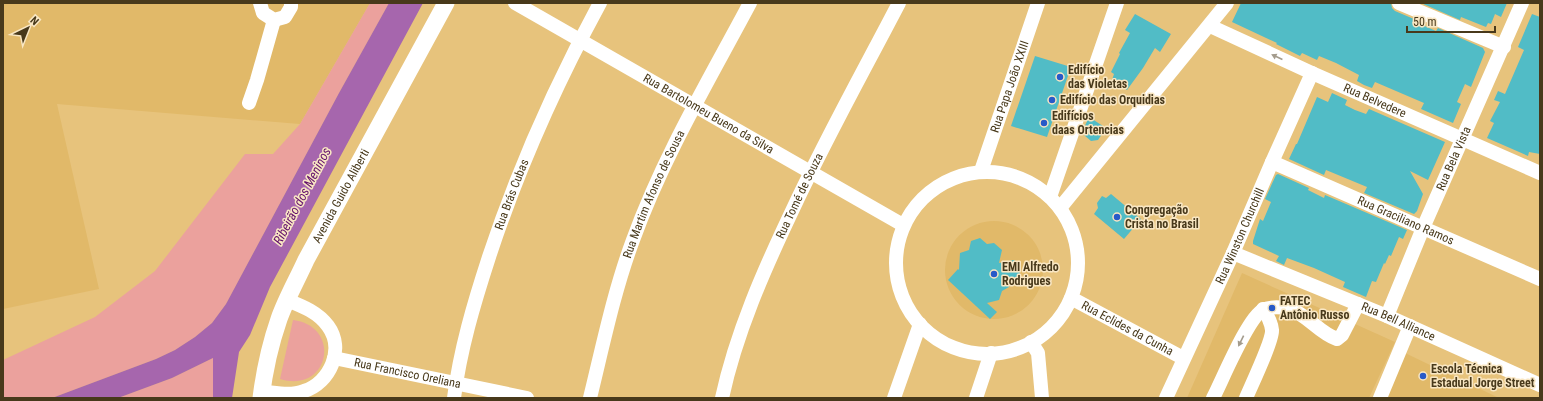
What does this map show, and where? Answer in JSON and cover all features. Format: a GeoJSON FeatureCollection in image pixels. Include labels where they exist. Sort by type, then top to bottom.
{"type":"FeatureCollection","features":[{"type":"Feature","properties":{"kind":"main road","name":"Avenida Guido Aliberti"},"geometry":{"type":"LineString","coordinates":[[261,395],[277,325],[287,300],[310,253],[446,3]]}},
{"type":"Feature","properties":{"kind":"street"},"geometry":{"type":"LineString","coordinates":[[260,3],[263,13],[274,20],[285,17],[291,7],[291,3]]}},
{"type":"Feature","properties":{"kind":"street","name":"Rua Bartolomeu Bueno da Silva"},"geometry":{"type":"LineString","coordinates":[[515,3],[903,225]]}},
{"type":"Feature","properties":{"kind":"street","name":"Rua Brás Cubas"},"geometry":{"type":"LineString","coordinates":[[454,398],[475,298],[503,215],[537,131],[580,40],[600,3]]}},
{"type":"Feature","properties":{"kind":"street","name":"Rua Martim Afonso de Sousa"},"geometry":{"type":"LineString","coordinates":[[590,398],[616,292],[632,240],[674,145],[750,3]]}},
{"type":"Feature","properties":{"kind":"street","name":"Rua Tomé de Souza"},"geometry":{"type":"LineString","coordinates":[[722,398],[739,340],[769,259],[810,172],[899,3]]}},
{"type":"Feature","properties":{"kind":"street","name":"Rua Papa João XXIII"},"geometry":{"type":"LineString","coordinates":[[981,171],[1038,3]]}},
{"type":"Feature","properties":{"kind":"street"},"geometry":{"type":"LineString","coordinates":[[1050,197],[1117,3]]}},
{"type":"Feature","properties":{"kind":"street"},"geometry":{"type":"LineString","coordinates":[[1060,208],[1228,3]]}},
{"type":"Feature","properties":{"kind":"street"},"geometry":{"type":"LineString","coordinates":[[1399,3],[1504,47]]}},
{"type":"Feature","properties":{"kind":"street","name":"Rua Bela Vista"},"geometry":{"type":"LineString","coordinates":[[1387,316],[1423,228],[1504,47],[1522,3]]}},
{"type":"Feature","properties":{"kind":"street"},"geometry":{"type":"LineString","coordinates":[[249,103],[274,20]]}},
{"type":"Feature","properties":{"kind":"street","name":"Rua Belvedere"},"geometry":{"type":"LineString","coordinates":[[1210,26],[1312,73],[1540,173]]}},
{"type":"Feature","properties":{"kind":"street","name":"Rua Winston Churchill"},"geometry":{"type":"LineString","coordinates":[[1166,398],[1183,358],[1233,253],[1312,73]]}},
{"type":"Feature","properties":{"kind":"street","name":"Rua Graciliano Ramos"},"geometry":{"type":"LineString","coordinates":[[1272,162],[1540,279]]}},
{"type":"Feature","properties":{"kind":"street"},"geometry":{"type":"LineString","coordinates":[[981,171],[1006,173],[1030,182],[1050,197],[1060,208],[1069,224],[1076,242],[1078,261],[1076,280],[1071,298],[1054,324],[1032,342],[1014,350],[997,354],[972,353],[948,345],[927,332],[910,313],[899,290],[895,265],[898,240],[903,225],[920,199],[938,184],[959,175],[981,171]]}},
{"type":"Feature","properties":{"kind":"street","name":"Rua Bell Alliance"},"geometry":{"type":"LineString","coordinates":[[1233,253],[1387,316],[1540,385]]}},
{"type":"Feature","properties":{"kind":"street","name":"Rua Eclides da Cunha"},"geometry":{"type":"LineString","coordinates":[[1071,298],[1183,358]]}},
{"type":"Feature","properties":{"kind":"street"},"geometry":{"type":"LineString","coordinates":[[261,395],[303,392],[311,388],[325,378],[334,358],[334,344],[328,326],[318,316],[304,307],[287,300]]}},
{"type":"Feature","properties":{"kind":"street"},"geometry":{"type":"LineString","coordinates":[[1213,398],[1247,329],[1259,312],[1263,309],[1290,309],[1309,320],[1328,336],[1337,339],[1342,335],[1358,304]]}},
{"type":"Feature","properties":{"kind":"street"},"geometry":{"type":"LineString","coordinates":[[1246,398],[1263,358],[1272,331],[1268,317],[1263,309]]}},
{"type":"Feature","properties":{"kind":"street"},"geometry":{"type":"LineString","coordinates":[[894,398],[920,324]]}},
{"type":"Feature","properties":{"kind":"street"},"geometry":{"type":"LineString","coordinates":[[1380,398],[1410,326]]}},
{"type":"Feature","properties":{"kind":"street"},"geometry":{"type":"LineString","coordinates":[[1032,342],[1038,353],[1042,398]]}},
{"type":"Feature","properties":{"kind":"street"},"geometry":{"type":"LineString","coordinates":[[976,398],[991,353]]}},
{"type":"Feature","properties":{"kind":"street","name":"Rua Francisco Oreliana"},"geometry":{"type":"LineString","coordinates":[[334,358],[527,398]]}},
{"type":"Feature","properties":{"kind":"shaded area"},"geometry":{"type":"Polygon","coordinates":[[[3,3],[370,3],[300,124],[57,104],[99,289],[3,309],[3,3]]]}},
{"type":"Feature","properties":{"kind":"shaded area"},"geometry":{"type":"Polygon","coordinates":[[[370,3],[389,3],[226,304],[212,323],[195,337],[175,350],[156,359],[52,398],[3,398],[3,360],[95,317],[155,271],[245,154],[273,154],[300,124],[370,3]]]}},
{"type":"Feature","properties":{"kind":"shaded area","name":"EMI Alfredo Rodrigues"},"geometry":{"type":"Polygon","coordinates":[[[994,221],[1004,222],[1021,229],[1035,243],[1042,260],[1042,280],[1035,297],[1021,311],[1004,318],[994,319],[984,318],[967,311],[953,297],[946,280],[945,270],[946,260],[953,243],[967,229],[984,222],[994,221]]]}},
{"type":"Feature","properties":{"kind":"shaded area","name":"FATEC Antônio Russo"},"geometry":{"type":"Polygon","coordinates":[[[1242,273],[1395,342],[1369,398],[1187,398],[1242,273]]]}},
{"type":"Feature","properties":{"kind":"shaded area"},"geometry":{"type":"Polygon","coordinates":[[[293,320],[309,325],[319,334],[324,345],[324,357],[319,369],[310,377],[297,381],[280,379],[293,320]]]}},
{"type":"Feature","properties":{"kind":"shaded area","name":"Escola Técnica Estadual Jorge Street"},"geometry":{"type":"Polygon","coordinates":[[[1405,353],[1499,398],[1384,398],[1405,353]]]}},
{"type":"Feature","properties":{"kind":"shaded area"},"geometry":{"type":"Polygon","coordinates":[[[213,358],[213,398],[118,398],[172,378],[213,358]]]}},
{"type":"Feature","properties":{"kind":"water","name":"Ribeirão dos Meninos"},"geometry":{"type":"Polygon","coordinates":[[[389,3],[423,3],[270,287],[250,335],[239,352],[232,398],[213,398],[213,358],[172,378],[118,398],[52,398],[156,359],[175,350],[195,337],[212,323],[226,304],[389,3]]]}},
{"type":"Feature","properties":{"kind":"building"},"geometry":{"type":"Polygon","coordinates":[[[1241,3],[1391,3],[1392,8],[1395,11],[1421,22],[1420,24],[1436,31],[1438,28],[1483,48],[1485,52],[1471,87],[1465,84],[1457,102],[1461,104],[1453,123],[1421,109],[1424,103],[1375,82],[1372,88],[1364,85],[1357,81],[1359,75],[1336,63],[1319,56],[1317,60],[1302,53],[1300,56],[1276,44],[1277,43],[1232,22],[1241,3]]]}},
{"type":"Feature","properties":{"kind":"building"},"geometry":{"type":"Polygon","coordinates":[[[1421,3],[1507,3],[1501,17],[1495,14],[1491,24],[1488,23],[1486,27],[1461,17],[1460,20],[1421,3]]]}},
{"type":"Feature","properties":{"kind":"building"},"geometry":{"type":"Polygon","coordinates":[[[1135,14],[1171,34],[1160,52],[1155,48],[1127,90],[1112,80],[1114,74],[1111,72],[1130,33],[1125,30],[1135,14]]]}},
{"type":"Feature","properties":{"kind":"building"},"geometry":{"type":"Polygon","coordinates":[[[1532,14],[1540,17],[1540,154],[1529,152],[1528,156],[1487,138],[1494,123],[1490,121],[1500,102],[1494,100],[1498,91],[1505,94],[1524,50],[1518,47],[1532,14]]]}},
{"type":"Feature","properties":{"kind":"building"},"geometry":{"type":"Polygon","coordinates":[[[1035,56],[1071,67],[1047,137],[1011,126],[1035,56]]]}},
{"type":"Feature","properties":{"kind":"building"},"geometry":{"type":"Polygon","coordinates":[[[1332,93],[1347,100],[1345,105],[1355,110],[1366,114],[1369,109],[1445,142],[1428,180],[1410,171],[1423,194],[1417,211],[1414,214],[1364,193],[1367,187],[1326,170],[1324,175],[1289,159],[1317,97],[1328,102],[1332,93]]]}},
{"type":"Feature","properties":{"kind":"building"},"geometry":{"type":"Polygon","coordinates":[[[1089,117],[1106,128],[1098,140],[1091,141],[1084,135],[1083,130],[1089,117]]]}},
{"type":"Feature","properties":{"kind":"building"},"geometry":{"type":"Polygon","coordinates":[[[1278,174],[1309,188],[1308,190],[1324,198],[1325,195],[1407,230],[1403,239],[1399,237],[1391,256],[1389,255],[1385,264],[1384,263],[1376,282],[1372,281],[1366,297],[1343,287],[1345,282],[1314,268],[1287,258],[1284,265],[1276,261],[1279,256],[1253,244],[1260,219],[1263,221],[1271,202],[1265,199],[1276,175],[1278,174]]]}},
{"type":"Feature","properties":{"kind":"building","name":"Congregação Crista no Brasil"},"geometry":{"type":"Polygon","coordinates":[[[1111,194],[1141,219],[1124,239],[1094,214],[1098,208],[1097,203],[1102,196],[1106,198],[1111,194]]]}},
{"type":"Feature","properties":{"kind":"building"},"geometry":{"type":"Polygon","coordinates":[[[980,238],[987,244],[994,243],[1002,250],[999,263],[1014,260],[1021,267],[1019,276],[1011,279],[1009,287],[1002,291],[999,300],[987,303],[997,312],[990,319],[948,280],[958,269],[959,270],[960,253],[969,250],[971,241],[980,238]]]}},
{"type":"Feature","properties":{"kind":"place","name":"Edifício das Violetas"},"geometry":{"type":"Point","coordinates":[1060,77]}},
{"type":"Feature","properties":{"kind":"place","name":"Edifício das Orquidias"},"geometry":{"type":"Point","coordinates":[1052,100]}},
{"type":"Feature","properties":{"kind":"place","name":"Edifícios daas Ortencias"},"geometry":{"type":"Point","coordinates":[1044,123]}},
{"type":"Feature","properties":{"kind":"place","name":"Congregação Crista no Brasil"},"geometry":{"type":"Point","coordinates":[1117,217]}},
{"type":"Feature","properties":{"kind":"place","name":"EMI Alfredo Rodrigues"},"geometry":{"type":"Point","coordinates":[994,274]}},
{"type":"Feature","properties":{"kind":"place","name":"FATEC Antônio Russo"},"geometry":{"type":"Point","coordinates":[1272,308]}},
{"type":"Feature","properties":{"kind":"place","name":"Escola Técnica Estadual Jorge Street"},"geometry":{"type":"Point","coordinates":[1423,376]}}]}
